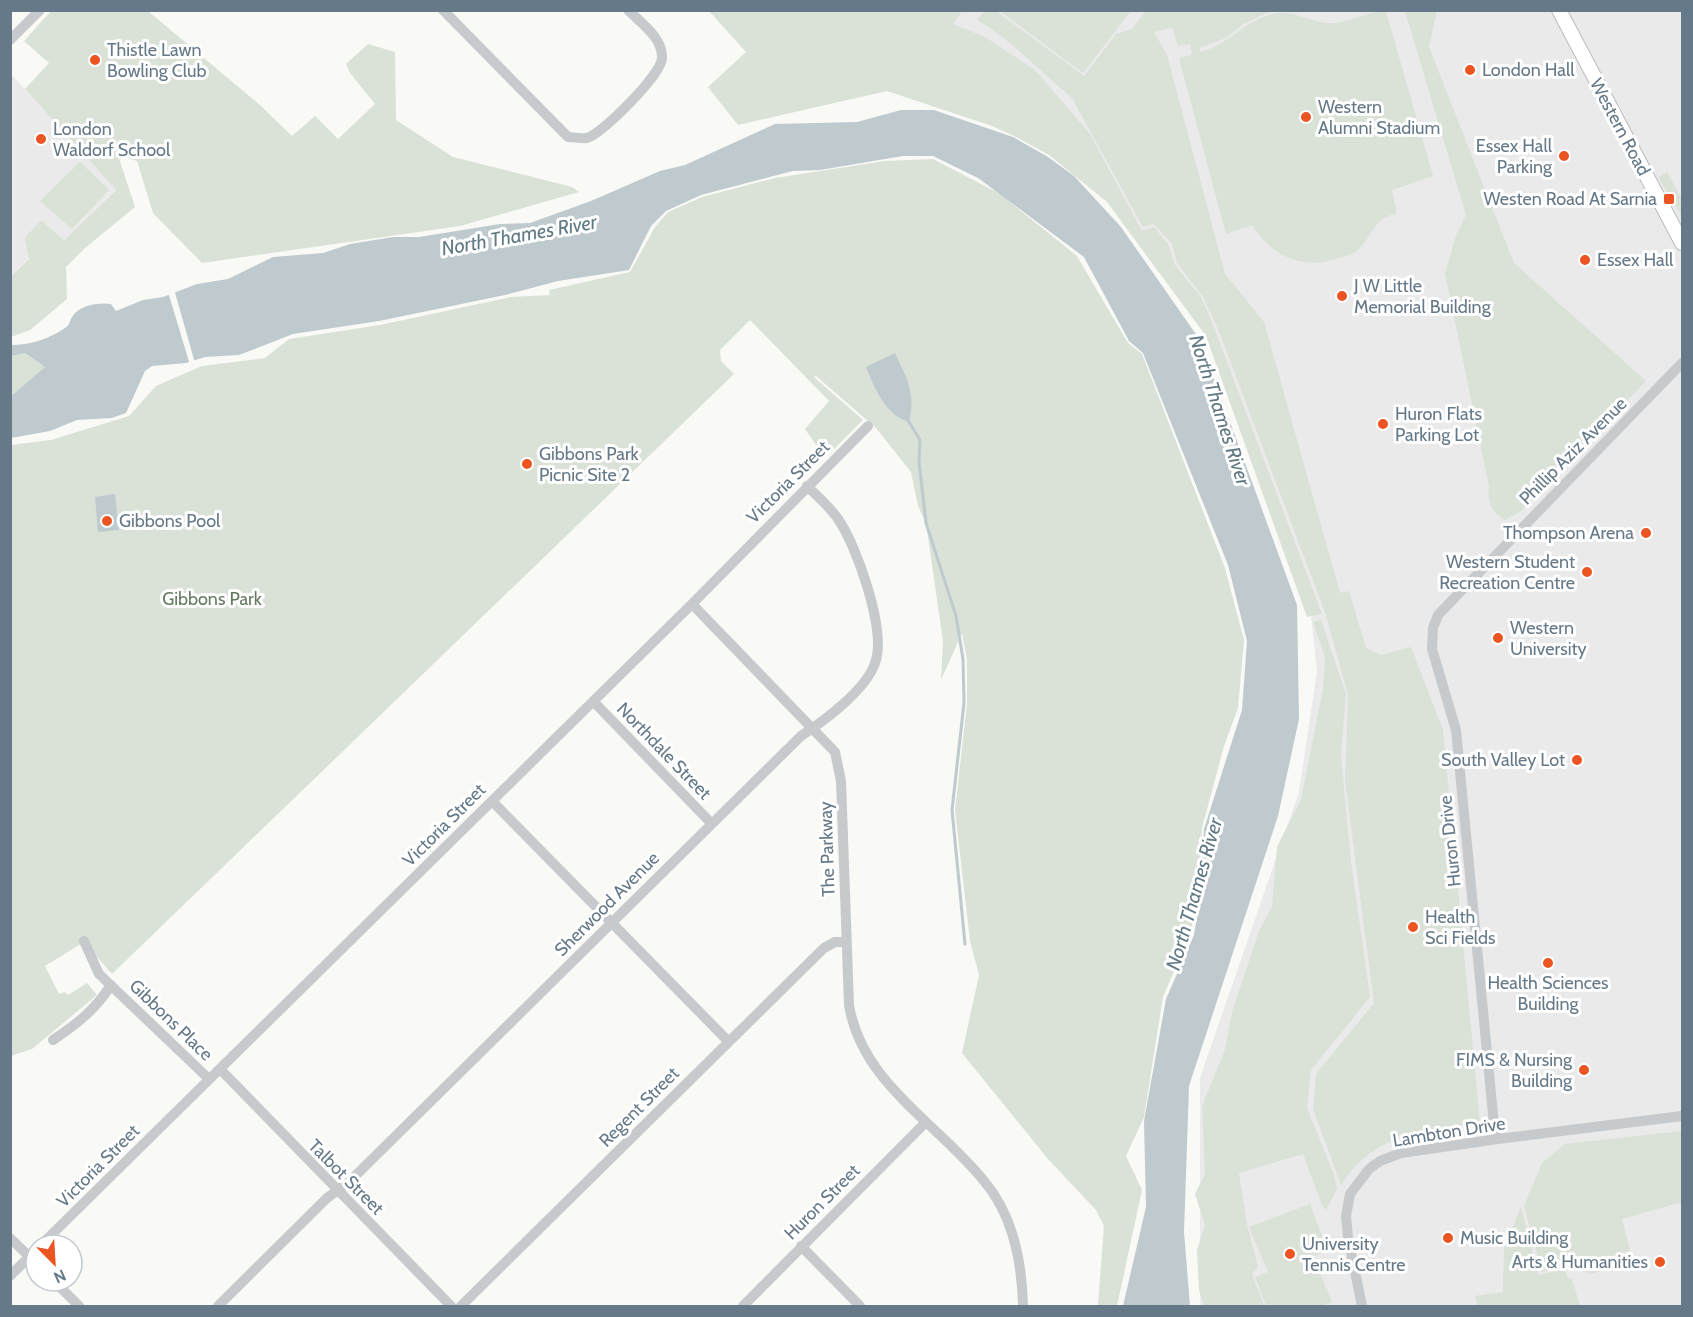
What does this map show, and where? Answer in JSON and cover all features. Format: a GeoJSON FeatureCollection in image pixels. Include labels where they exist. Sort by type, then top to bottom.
{"type":"FeatureCollection","features":[{"type":"Feature","properties":{"kind":"main road","name":"Western Road"},"geometry":{"type":"LineString","coordinates":[[1558,10],[1683,243]]}},
{"type":"Feature","properties":{"kind":"street"},"geometry":{"type":"LineString","coordinates":[[10,40],[40,10]]}},
{"type":"Feature","properties":{"kind":"street"},"geometry":{"type":"LineString","coordinates":[[443,10],[568,137],[587,138],[605,126],[656,74],[662,59],[657,40],[628,10]]}},
{"type":"Feature","properties":{"kind":"street","name":"Phillip Aziz Avenue"},"geometry":{"type":"LineString","coordinates":[[1438,615],[1683,363]]}},
{"type":"Feature","properties":{"kind":"street","name":"Victoria Street"},"geometry":{"type":"LineString","coordinates":[[54,1233],[868,426]]}},
{"type":"Feature","properties":{"kind":"street","name":"Sherwood Avenue"},"geometry":{"type":"LineString","coordinates":[[218,1306],[350,1181],[711,823],[801,736],[827,719],[870,675],[876,661],[879,640],[859,557],[840,521],[807,486]]}},
{"type":"Feature","properties":{"kind":"street","name":"The Parkway"},"geometry":{"type":"LineString","coordinates":[[692,603],[832,746],[840,765],[849,1005],[862,1048],[877,1071],[985,1181],[1012,1232],[1020,1262],[1023,1306]]}},
{"type":"Feature","properties":{"kind":"street","name":"Huron Drive"},"geometry":{"type":"LineString","coordinates":[[1438,615],[1433,628],[1432,649],[1456,730],[1494,1125],[1498,1139]]}},
{"type":"Feature","properties":{"kind":"street","name":"Northdale Street"},"geometry":{"type":"LineString","coordinates":[[593,701],[711,823]]}},
{"type":"Feature","properties":{"kind":"street"},"geometry":{"type":"LineString","coordinates":[[492,801],[728,1041]]}},
{"type":"Feature","properties":{"kind":"street","name":"Gibbons Place"},"geometry":{"type":"LineString","coordinates":[[84,941],[94,967],[209,1079]]}},
{"type":"Feature","properties":{"kind":"street","name":"Regent Street"},"geometry":{"type":"LineString","coordinates":[[461,1306],[824,948],[835,942],[846,942]]}},
{"type":"Feature","properties":{"kind":"street","name":"Gibbons Place"},"geometry":{"type":"LineString","coordinates":[[53,1040],[91,1012],[111,985]]}},
{"type":"Feature","properties":{"kind":"street","name":"Talbot Street"},"geometry":{"type":"LineString","coordinates":[[220,1069],[451,1306]]}},
{"type":"Feature","properties":{"kind":"street","name":"Lambton Drive"},"geometry":{"type":"LineString","coordinates":[[1362,1306],[1346,1216],[1350,1194],[1369,1169],[1380,1161],[1401,1153],[1683,1116]]}},
{"type":"Feature","properties":{"kind":"street","name":"Huron Street"},"geometry":{"type":"LineString","coordinates":[[743,1306],[927,1123]]}},
{"type":"Feature","properties":{"kind":"street"},"geometry":{"type":"LineString","coordinates":[[10,1238],[24,1249]]}},
{"type":"Feature","properties":{"kind":"street"},"geometry":{"type":"LineString","coordinates":[[801,1246],[860,1306]]}},
{"type":"Feature","properties":{"kind":"street"},"geometry":{"type":"LineString","coordinates":[[10,1276],[24,1265]]}},
{"type":"Feature","properties":{"kind":"street"},"geometry":{"type":"LineString","coordinates":[[66,1293],[79,1306]]}},
{"type":"Feature","properties":{"kind":"shaded area","name":"Western University"},"geometry":{"type":"Polygon","coordinates":[[[958,11],[1682,11],[1682,1306],[1200,1306],[1200,1078],[1299,792],[1317,671],[1310,605],[1199,313],[1127,216],[1027,135],[897,84],[958,11]]]}},
{"type":"Feature","properties":{"kind":"shaded area","name":"London Waldorf School"},"geometry":{"type":"Polygon","coordinates":[[[11,74],[116,189],[64,240],[41,220],[29,258],[11,276],[11,74]]]}},
{"type":"Feature","properties":{"kind":"green space"},"geometry":{"type":"Polygon","coordinates":[[[51,11],[148,11],[261,106],[292,136],[315,116],[338,139],[375,104],[350,73],[346,64],[368,44],[395,52],[396,120],[453,157],[572,187],[579,192],[460,226],[202,263],[153,213],[137,161],[118,155],[135,207],[85,248],[66,267],[67,299],[30,330],[11,337],[11,276],[29,259],[25,238],[41,220],[64,240],[116,190],[25,89],[49,63],[24,41],[51,11]]]}},
{"type":"Feature","properties":{"kind":"green space"},"geometry":{"type":"Polygon","coordinates":[[[709,11],[962,11],[953,24],[985,37],[1035,70],[1090,134],[1142,231],[1154,227],[1168,244],[1175,265],[1201,297],[1322,614],[1307,617],[1206,336],[1107,202],[1049,155],[1014,136],[992,126],[887,91],[738,125],[708,87],[746,52],[709,11]]]}},
{"type":"Feature","properties":{"kind":"green space"},"geometry":{"type":"Polygon","coordinates":[[[985,11],[996,11],[1084,76],[1116,34],[1132,29],[1146,11],[1272,11],[1243,24],[1226,38],[1199,48],[1201,52],[1219,44],[1251,23],[1276,13],[1334,23],[1386,11],[1433,176],[1392,190],[1397,213],[1380,221],[1357,251],[1326,262],[1313,263],[1290,258],[1269,245],[1252,225],[1226,234],[1179,58],[1192,55],[1190,44],[1178,46],[1172,28],[1154,32],[1167,55],[1225,274],[1264,322],[1340,593],[1349,591],[1366,648],[1381,655],[1411,647],[1443,730],[1480,1123],[1419,1133],[1385,1144],[1355,1167],[1341,1185],[1313,1109],[1316,1074],[1374,1003],[1345,781],[1348,695],[1326,615],[1218,329],[1203,297],[1177,263],[1172,244],[1154,224],[1143,227],[1072,98],[1009,42],[977,19],[985,11]]]}},
{"type":"Feature","properties":{"kind":"green space"},"geometry":{"type":"Polygon","coordinates":[[[1000,11],[1131,11],[1083,73],[1000,11]]]}},
{"type":"Feature","properties":{"kind":"green space"},"geometry":{"type":"Polygon","coordinates":[[[1405,11],[1437,11],[1429,47],[1514,263],[1646,381],[1521,511],[1505,520],[1496,514],[1489,502],[1489,486],[1445,273],[1456,236],[1466,215],[1405,11]]]}},
{"type":"Feature","properties":{"kind":"green space","name":"Gibbons Park"},"geometry":{"type":"Polygon","coordinates":[[[933,159],[1000,194],[1077,256],[1128,343],[1142,354],[1225,568],[1244,640],[1238,708],[1224,746],[1202,828],[1198,896],[1190,934],[1163,997],[1144,1117],[1126,1156],[1142,1190],[1117,1306],[1098,1306],[1104,1226],[1096,1210],[1048,1159],[962,1053],[979,975],[970,941],[955,810],[967,704],[967,659],[962,633],[941,680],[943,641],[926,523],[918,506],[911,472],[876,428],[816,376],[814,377],[863,420],[834,449],[828,451],[816,445],[805,429],[829,401],[750,320],[720,350],[721,361],[734,374],[112,974],[84,942],[45,966],[59,994],[65,992],[68,995],[87,983],[97,995],[32,1049],[11,1056],[10,445],[51,440],[129,416],[156,386],[202,366],[265,358],[289,339],[380,325],[511,297],[550,295],[549,290],[630,272],[655,227],[668,212],[702,197],[775,178],[885,161],[933,159]]]}},
{"type":"Feature","properties":{"kind":"green space"},"geometry":{"type":"Polygon","coordinates":[[[80,162],[109,190],[72,229],[40,201],[80,162]]]}},
{"type":"Feature","properties":{"kind":"green space"},"geometry":{"type":"Polygon","coordinates":[[[1667,172],[1682,199],[1681,215],[1658,177],[1667,172]]]}},
{"type":"Feature","properties":{"kind":"green space"},"geometry":{"type":"Polygon","coordinates":[[[25,353],[45,367],[11,396],[11,356],[25,353]]]}},
{"type":"Feature","properties":{"kind":"green space"},"geometry":{"type":"Polygon","coordinates":[[[1321,620],[1346,694],[1341,755],[1351,862],[1370,997],[1311,1070],[1307,1108],[1334,1175],[1337,1189],[1326,1210],[1322,1205],[1303,1154],[1239,1173],[1247,1225],[1258,1267],[1252,1274],[1264,1306],[1204,1306],[1199,1290],[1197,1250],[1205,1225],[1195,1194],[1205,1174],[1202,1106],[1225,1050],[1232,1012],[1259,931],[1272,907],[1277,847],[1301,799],[1323,689],[1325,657],[1313,622],[1321,620]]]}},
{"type":"Feature","properties":{"kind":"green space"},"geometry":{"type":"Polygon","coordinates":[[[1682,1131],[1682,1202],[1622,1219],[1630,1251],[1609,1257],[1605,1264],[1607,1269],[1591,1274],[1568,1265],[1542,1272],[1524,1206],[1542,1163],[1565,1144],[1682,1131]]]}},
{"type":"Feature","properties":{"kind":"green space","name":"University Tennis Centre"},"geometry":{"type":"Polygon","coordinates":[[[1310,1204],[1328,1251],[1313,1257],[1332,1302],[1322,1306],[1266,1306],[1255,1277],[1268,1272],[1249,1227],[1310,1204]]]}},
{"type":"Feature","properties":{"kind":"green space"},"geometry":{"type":"Polygon","coordinates":[[[1521,1207],[1539,1275],[1564,1269],[1568,1278],[1572,1279],[1580,1306],[1478,1306],[1475,1296],[1503,1292],[1504,1248],[1521,1207]]]}},
{"type":"Feature","properties":{"kind":"water","name":"North Thames River"},"geometry":{"type":"Polygon","coordinates":[[[901,110],[934,110],[1013,137],[1048,157],[1074,176],[1121,227],[1200,340],[1297,605],[1299,719],[1278,816],[1189,1086],[1184,1232],[1190,1306],[1123,1306],[1146,1207],[1144,1121],[1166,999],[1194,935],[1200,896],[1204,829],[1242,710],[1247,641],[1228,565],[1143,353],[1129,341],[1084,257],[978,178],[933,156],[903,156],[820,170],[793,171],[701,195],[666,211],[651,226],[629,270],[558,281],[505,295],[379,321],[293,334],[239,355],[205,357],[186,363],[152,366],[145,371],[126,413],[112,418],[77,420],[50,431],[11,438],[11,396],[45,367],[25,353],[11,356],[11,345],[32,343],[52,335],[67,327],[75,313],[84,307],[111,304],[116,311],[143,300],[163,297],[197,284],[228,279],[273,257],[323,253],[350,244],[393,237],[419,237],[500,224],[530,223],[591,201],[660,171],[685,165],[775,124],[857,122],[901,110]]]}},
{"type":"Feature","properties":{"kind":"water"},"geometry":{"type":"Polygon","coordinates":[[[895,353],[911,394],[909,422],[901,419],[887,407],[877,392],[866,367],[895,353]]]}},
{"type":"Feature","properties":{"kind":"water","name":"Gibbons Pool"},"geometry":{"type":"Polygon","coordinates":[[[115,494],[119,530],[98,532],[95,497],[115,494]]]}},
{"type":"Feature","properties":{"kind":"pier"},"geometry":{"type":"Polygon","coordinates":[[[174,289],[195,363],[190,365],[168,292],[174,289]]]}},
{"type":"Feature","properties":{"kind":"waterway"},"geometry":{"type":"LineString","coordinates":[[909,422],[920,440],[919,462],[926,523],[956,616],[963,659],[964,703],[952,810],[965,944]]}},
{"type":"Feature","properties":{"kind":"place","name":"Thistle Lawn Bowling Club"},"geometry":{"type":"Point","coordinates":[95,60]}},
{"type":"Feature","properties":{"kind":"place","name":"London Hall"},"geometry":{"type":"Point","coordinates":[1470,70]}},
{"type":"Feature","properties":{"kind":"place","name":"Western Alumni Stadium"},"geometry":{"type":"Point","coordinates":[1306,117]}},
{"type":"Feature","properties":{"kind":"place","name":"London Waldorf School"},"geometry":{"type":"Point","coordinates":[41,139]}},
{"type":"Feature","properties":{"kind":"place","name":"Essex Hall Parking"},"geometry":{"type":"Point","coordinates":[1564,156]}},
{"type":"Feature","properties":{"kind":"place","name":"Westen Road At Sarnia"},"geometry":{"type":"Point","coordinates":[1669,199]}},
{"type":"Feature","properties":{"kind":"place","name":"Essex Hall"},"geometry":{"type":"Point","coordinates":[1585,260]}},
{"type":"Feature","properties":{"kind":"place","name":"J W Little Memorial Building"},"geometry":{"type":"Point","coordinates":[1342,296]}},
{"type":"Feature","properties":{"kind":"place","name":"Huron Flats Parking Lot"},"geometry":{"type":"Point","coordinates":[1383,424]}},
{"type":"Feature","properties":{"kind":"place","name":"Gibbons Park Picnic Site 2"},"geometry":{"type":"Point","coordinates":[527,464]}},
{"type":"Feature","properties":{"kind":"place","name":"Gibbons Pool"},"geometry":{"type":"Point","coordinates":[107,521]}},
{"type":"Feature","properties":{"kind":"place","name":"Thompson Arena"},"geometry":{"type":"Point","coordinates":[1646,533]}},
{"type":"Feature","properties":{"kind":"place","name":"Western Student Recreation Centre"},"geometry":{"type":"Point","coordinates":[1587,572]}},
{"type":"Feature","properties":{"kind":"place","name":"Western University"},"geometry":{"type":"Point","coordinates":[1498,638]}},
{"type":"Feature","properties":{"kind":"place","name":"South Valley Lot"},"geometry":{"type":"Point","coordinates":[1577,760]}},
{"type":"Feature","properties":{"kind":"place","name":"Health Sci Fields"},"geometry":{"type":"Point","coordinates":[1413,927]}},
{"type":"Feature","properties":{"kind":"place","name":"Health Sciences Building"},"geometry":{"type":"Point","coordinates":[1548,963]}},
{"type":"Feature","properties":{"kind":"place","name":"FIMS & Nursing Building"},"geometry":{"type":"Point","coordinates":[1584,1070]}},
{"type":"Feature","properties":{"kind":"place","name":"Music Building"},"geometry":{"type":"Point","coordinates":[1448,1238]}},
{"type":"Feature","properties":{"kind":"place","name":"University Tennis Centre"},"geometry":{"type":"Point","coordinates":[1290,1254]}},
{"type":"Feature","properties":{"kind":"place","name":"Arts & Humanities"},"geometry":{"type":"Point","coordinates":[1660,1262]}}]}
